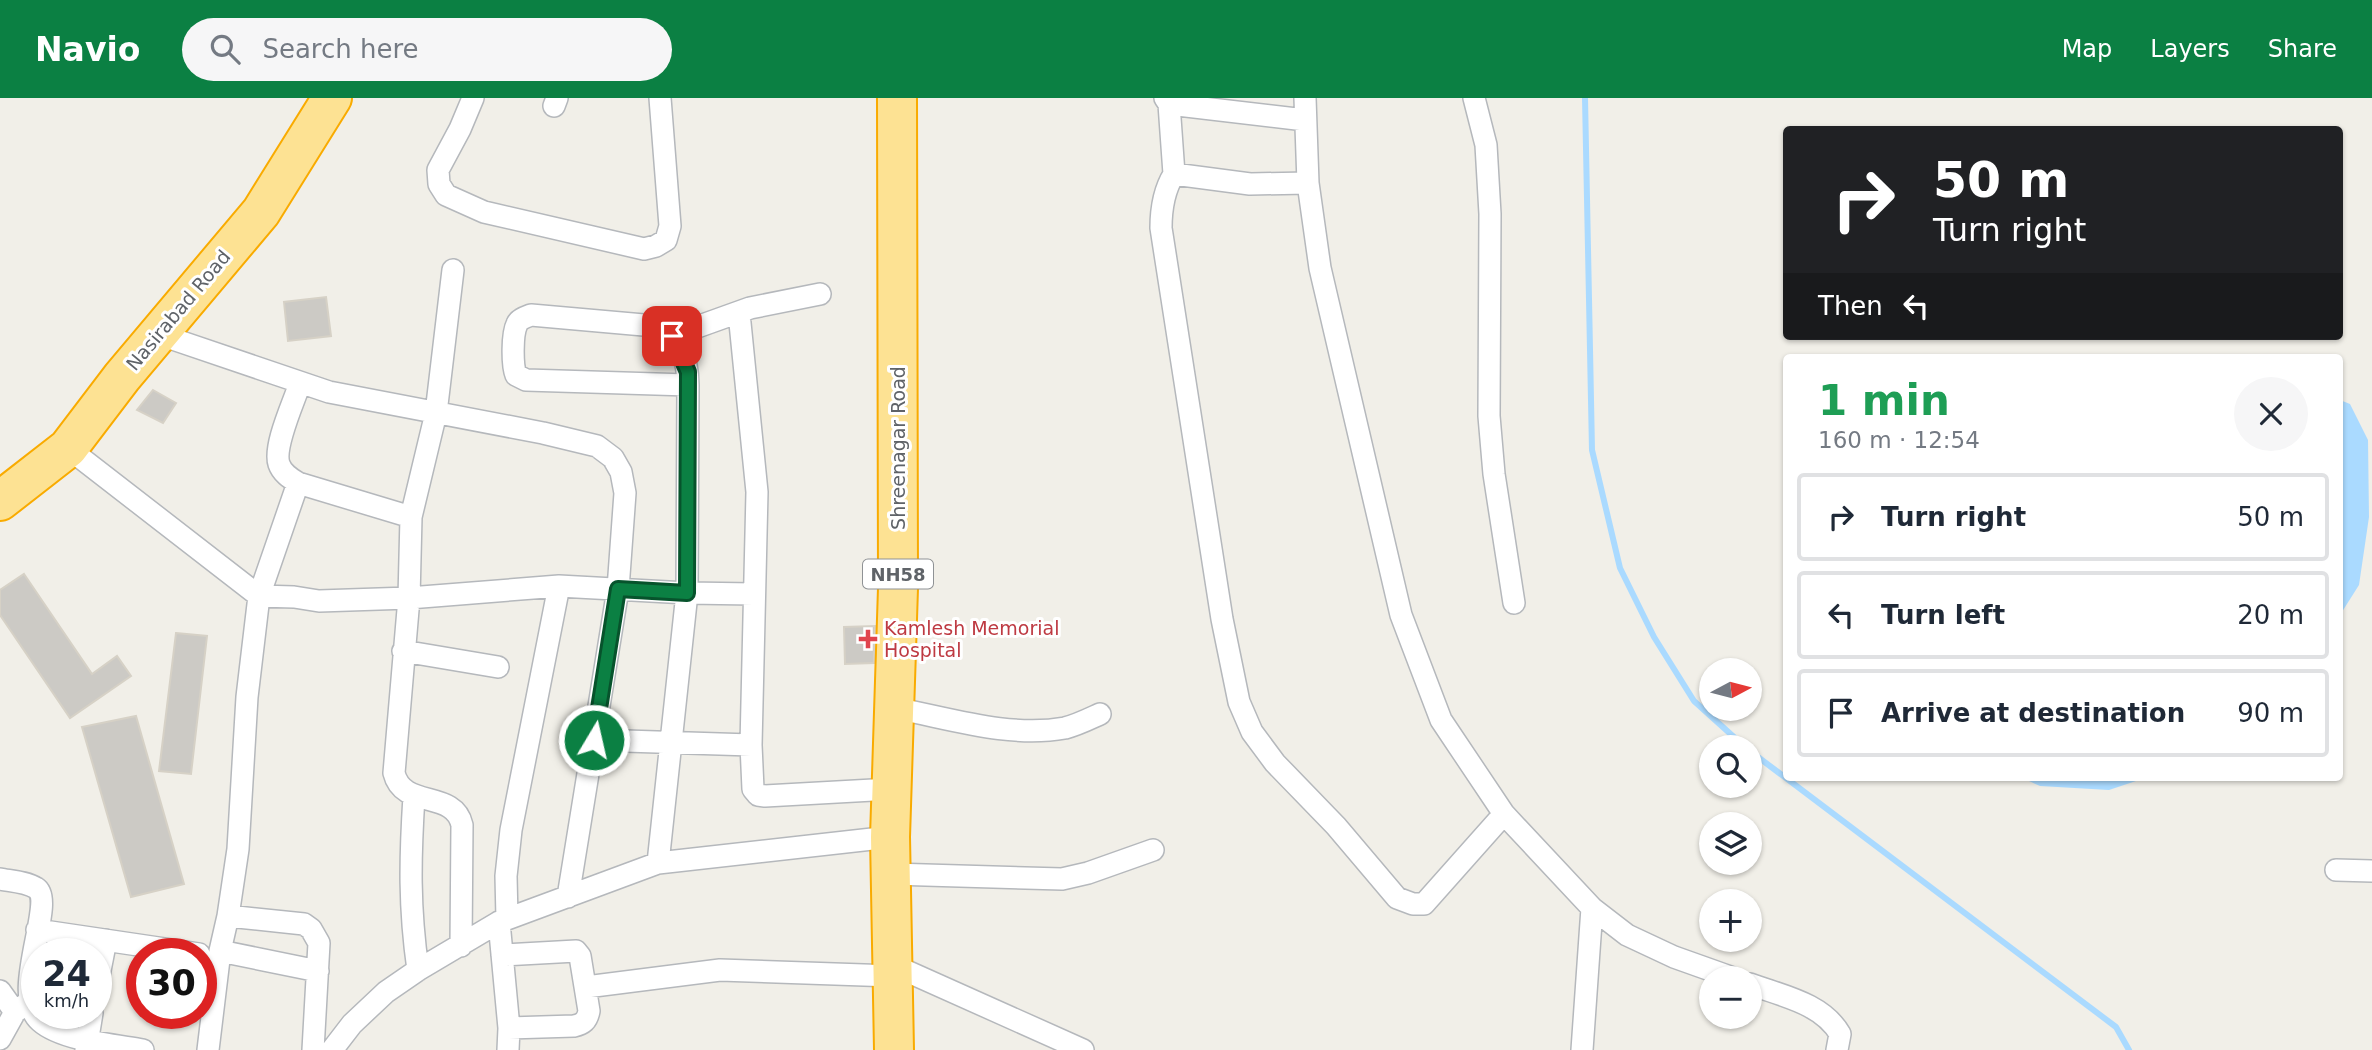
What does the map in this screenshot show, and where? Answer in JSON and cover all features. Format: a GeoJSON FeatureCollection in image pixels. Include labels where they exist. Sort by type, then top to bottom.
{"type":"FeatureCollection","features":[{"type":"Feature","properties":{"kind":"highway","name":"Nasirabad Road"},"geometry":{"type":"LineString","coordinates":[[0,480],[178,290],[279,152],[311,98]]}},
{"type":"Feature","properties":{"kind":"highway","name":"Nasirabad Road"},"geometry":{"type":"LineString","coordinates":[[0,501],[68,448],[122,376],[261,212],[332,98]]}},
{"type":"Feature","properties":{"kind":"highway","name":"Shreenagar Road"},"geometry":{"type":"LineString","coordinates":[[894,1050],[891,789],[898,588],[897,98]]}},
{"type":"Feature","properties":{"kind":"street"},"geometry":{"type":"LineString","coordinates":[[473,98],[438,170],[439,184],[446,195],[484,212],[644,249],[666,240],[670,226],[660,98]]}},
{"type":"Feature","properties":{"kind":"street"},"geometry":{"type":"LineString","coordinates":[[1305,98],[1308,183],[1320,268],[1401,615],[1441,720],[1504,814],[1592,908],[1627,935],[1699,966]]}},
{"type":"Feature","properties":{"kind":"street"},"geometry":{"type":"LineString","coordinates":[[1474,98],[1486,145],[1490,214],[1490,428],[1494,474],[1514,603]]}},
{"type":"Feature","properties":{"kind":"street"},"geometry":{"type":"LineString","coordinates":[[1305,120],[1167,101],[1174,174],[1161,211],[1161,228],[1223,619],[1239,702],[1252,732],[1275,763],[1336,826],[1397,898],[1413,904],[1424,904],[1504,814]]}},
{"type":"Feature","properties":{"kind":"street"},"geometry":{"type":"LineString","coordinates":[[1174,174],[1250,184],[1308,183]]}},
{"type":"Feature","properties":{"kind":"street"},"geometry":{"type":"LineString","coordinates":[[453,270],[436,412],[411,517],[409,598],[394,773],[397,784],[414,796],[453,808],[460,814],[461,946]]}},
{"type":"Feature","properties":{"kind":"street"},"geometry":{"type":"LineString","coordinates":[[672,336],[774,302],[820,294]]}},
{"type":"Feature","properties":{"kind":"street"},"geometry":{"type":"LineString","coordinates":[[739,313],[757,492],[751,745],[753,789],[758,795],[765,796],[891,789]]}},
{"type":"Feature","properties":{"kind":"street"},"geometry":{"type":"LineString","coordinates":[[658,863],[687,593],[688,385],[688,372],[672,336],[655,326],[531,315],[521,319],[516,325],[513,367],[516,375],[526,380],[688,385]]}},
{"type":"Feature","properties":{"kind":"street"},"geometry":{"type":"LineString","coordinates":[[158,334],[329,392],[543,433],[597,446],[613,458],[621,472],[625,493],[618,589],[568,897]]}},
{"type":"Feature","properties":{"kind":"street"},"geometry":{"type":"LineString","coordinates":[[300,383],[277,452],[279,465],[287,476],[298,483],[411,517]]}},
{"type":"Feature","properties":{"kind":"street"},"geometry":{"type":"LineString","coordinates":[[68,448],[259,596],[319,601],[409,598],[559,586],[754,594]]}},
{"type":"Feature","properties":{"kind":"street"},"geometry":{"type":"LineString","coordinates":[[217,939],[228,916],[238,849],[247,697],[259,596],[298,483]]}},
{"type":"Feature","properties":{"kind":"street"},"geometry":{"type":"LineString","coordinates":[[508,1050],[509,1028],[502,956],[511,830],[559,586]]}},
{"type":"Feature","properties":{"kind":"street"},"geometry":{"type":"LineString","coordinates":[[403,651],[498,667]]}},
{"type":"Feature","properties":{"kind":"street"},"geometry":{"type":"LineString","coordinates":[[894,708],[1002,730],[1039,731],[1068,727],[1100,715]]}},
{"type":"Feature","properties":{"kind":"street"},"geometry":{"type":"LineString","coordinates":[[594,740],[751,745]]}},
{"type":"Feature","properties":{"kind":"street"},"geometry":{"type":"LineString","coordinates":[[414,796],[409,862],[418,970]]}},
{"type":"Feature","properties":{"kind":"street"},"geometry":{"type":"LineString","coordinates":[[332,1050],[352,1024],[386,992],[418,970],[503,921],[658,863],[891,855],[1062,878],[1088,873],[1153,850]]}},
{"type":"Feature","properties":{"kind":"street"},"geometry":{"type":"LineString","coordinates":[[2336,870],[2372,871]]}},
{"type":"Feature","properties":{"kind":"street"},"geometry":{"type":"LineString","coordinates":[[0,879],[37,888],[42,895],[35,938]]}},
{"type":"Feature","properties":{"kind":"street"},"geometry":{"type":"LineString","coordinates":[[1582,1050],[1592,908]]}},
{"type":"Feature","properties":{"kind":"street"},"geometry":{"type":"LineString","coordinates":[[228,916],[304,924],[311,929],[319,943],[313,1050]]}},
{"type":"Feature","properties":{"kind":"street"},"geometry":{"type":"LineString","coordinates":[[37,930],[92,938]]}},
{"type":"Feature","properties":{"kind":"street"},"geometry":{"type":"LineString","coordinates":[[502,956],[576,951],[580,956],[589,1011],[583,1024],[574,1027],[509,1028]]}},
{"type":"Feature","properties":{"kind":"street"},"geometry":{"type":"LineString","coordinates":[[217,955],[318,971]]}},
{"type":"Feature","properties":{"kind":"street"},"geometry":{"type":"LineString","coordinates":[[586,987],[720,970],[893,970],[1083,1050]]}},
{"type":"Feature","properties":{"kind":"street"},"geometry":{"type":"LineString","coordinates":[[1762,988],[1818,1009],[1833,1022],[1840,1034],[1837,1050]]}},
{"type":"Feature","properties":{"kind":"street"},"geometry":{"type":"LineString","coordinates":[[0,991],[21,1005]]}},
{"type":"Feature","properties":{"kind":"street"},"geometry":{"type":"LineString","coordinates":[[0,1039],[21,1008]]}},
{"type":"Feature","properties":{"kind":"street"},"geometry":{"type":"LineString","coordinates":[[53,1029],[86,1045],[143,1050]]}},
{"type":"Feature","properties":{"kind":"street"},"geometry":{"type":"LineString","coordinates":[[208,1029],[208,1050]]}},
{"type":"Feature","properties":{"kind":"water"},"geometry":{"type":"Polygon","coordinates":[[[2343,401],[2350,404],[2368,440],[2369,517],[2359,585],[2343,610],[2343,401]]]}},
{"type":"Feature","properties":{"kind":"water"},"geometry":{"type":"Polygon","coordinates":[[[2029,781],[2136,781],[2109,790],[2040,786],[2029,781]]]}},
{"type":"Feature","properties":{"kind":"building"},"geometry":{"type":"Polygon","coordinates":[[[326,297],[331,336],[288,341],[284,302],[326,297]]]}},
{"type":"Feature","properties":{"kind":"building"},"geometry":{"type":"Polygon","coordinates":[[[153,390],[176,403],[163,423],[137,410],[153,390]]]}},
{"type":"Feature","properties":{"kind":"building"},"geometry":{"type":"Polygon","coordinates":[[[24,574],[92,674],[117,656],[131,676],[70,718],[0,615],[0,590],[24,574]]]}},
{"type":"Feature","properties":{"kind":"building"},"geometry":{"type":"Polygon","coordinates":[[[875,626],[874,663],[845,664],[844,627],[875,626]]]}},
{"type":"Feature","properties":{"kind":"building"},"geometry":{"type":"Polygon","coordinates":[[[176,633],[207,636],[191,774],[159,771],[176,633]]]}},
{"type":"Feature","properties":{"kind":"building"},"geometry":{"type":"Polygon","coordinates":[[[136,716],[184,884],[131,897],[82,727],[136,716]]]}},
{"type":"Feature","properties":{"kind":"waterway"},"geometry":{"type":"LineString","coordinates":[[1585,98],[1592,450],[1620,568],[1654,637],[1694,701],[1732,735]]}},
{"type":"Feature","properties":{"kind":"waterway"},"geometry":{"type":"LineString","coordinates":[[1762,760],[1783,776]]}},
{"type":"Feature","properties":{"kind":"waterway"},"geometry":{"type":"LineString","coordinates":[[1790,781],[2116,1027],[2129,1050]]}},
{"type":"Feature","properties":{"kind":"place","name":"Kamlesh Memorial Hospital"},"geometry":{"type":"Point","coordinates":[868,639]}},
{"type":"Feature","properties":{"kind":"route"},"geometry":{"type":"LineString","coordinates":[[594,740],[618,589],[687,593],[688,372],[681,351],[672,336]]}}]}
